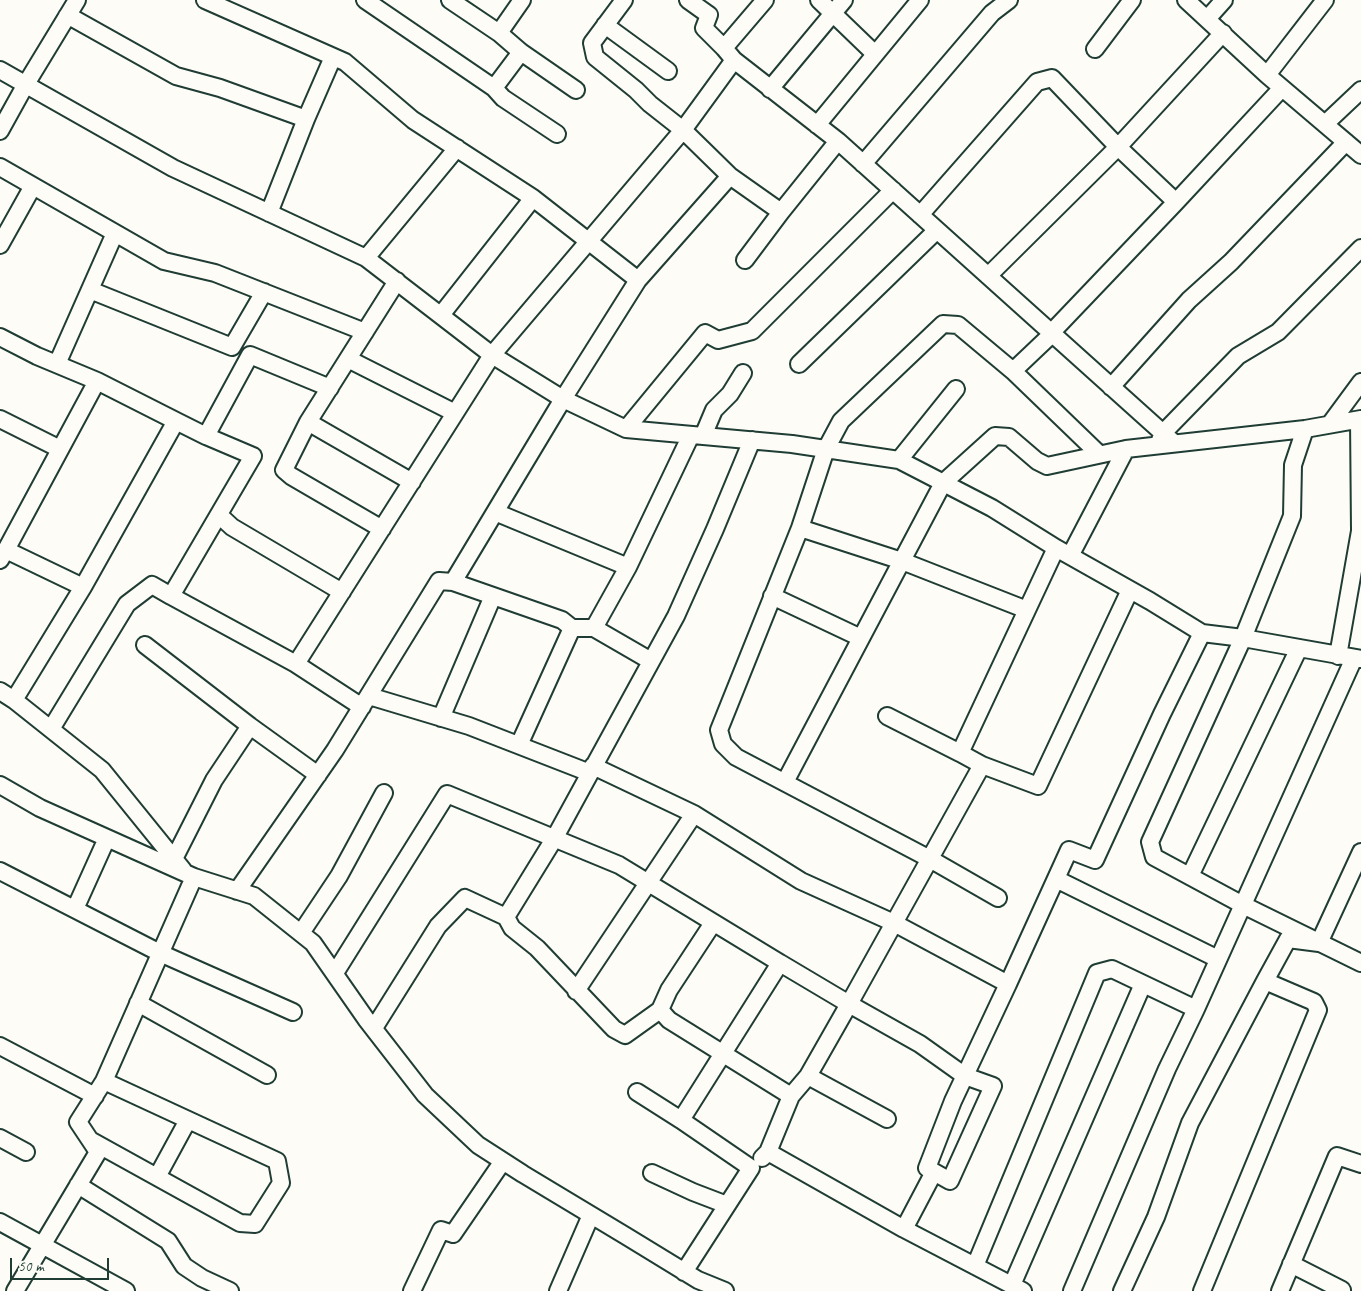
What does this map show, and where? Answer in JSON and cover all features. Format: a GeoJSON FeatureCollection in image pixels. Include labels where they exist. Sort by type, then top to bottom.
{"type":"FeatureCollection","features":[{"type":"Feature","properties":{"kind":"street"},"geometry":{"type":"LineString","coordinates":[[0,131],[77,0]]}},
{"type":"Feature","properties":{"kind":"street"},"geometry":{"type":"LineString","coordinates":[[205,0],[345,62],[413,120],[533,198],[638,280]]}},
{"type":"Feature","properties":{"kind":"street"},"geometry":{"type":"LineString","coordinates":[[365,0],[494,88],[503,98],[557,134]]}},
{"type":"Feature","properties":{"kind":"street"},"geometry":{"type":"LineString","coordinates":[[450,0],[499,33],[521,52],[576,90]]}},
{"type":"Feature","properties":{"kind":"street"},"geometry":{"type":"LineString","coordinates":[[499,33],[522,0]]}},
{"type":"Feature","properties":{"kind":"street"},"geometry":{"type":"LineString","coordinates":[[624,0],[592,43],[595,57],[683,130],[730,176],[781,212]]}},
{"type":"Feature","properties":{"kind":"street"},"geometry":{"type":"LineString","coordinates":[[688,0],[709,15],[704,28],[729,54],[770,89],[838,141],[1111,387],[1164,440]]}},
{"type":"Feature","properties":{"kind":"street"},"geometry":{"type":"LineString","coordinates":[[296,664],[492,355],[683,130],[729,54],[765,0]]}},
{"type":"Feature","properties":{"kind":"street"},"geometry":{"type":"LineString","coordinates":[[820,0],[875,54]]}},
{"type":"Feature","properties":{"kind":"street"},"geometry":{"type":"LineString","coordinates":[[770,89],[844,0]]}},
{"type":"Feature","properties":{"kind":"street"},"geometry":{"type":"LineString","coordinates":[[817,125],[920,0]]}},
{"type":"Feature","properties":{"kind":"street"},"geometry":{"type":"LineString","coordinates":[[863,164],[992,13],[1009,0]]}},
{"type":"Feature","properties":{"kind":"street"},"geometry":{"type":"LineString","coordinates":[[1095,49],[1132,0]]}},
{"type":"Feature","properties":{"kind":"street"},"geometry":{"type":"LineString","coordinates":[[1186,0],[1267,75],[1361,155]]}},
{"type":"Feature","properties":{"kind":"street"},"geometry":{"type":"LineString","coordinates":[[1207,19],[1224,0]]}},
{"type":"Feature","properties":{"kind":"street"},"geometry":{"type":"LineString","coordinates":[[1267,75],[1325,0]]}},
{"type":"Feature","properties":{"kind":"street"},"geometry":{"type":"LineString","coordinates":[[67,16],[176,76],[220,88],[306,119]]}},
{"type":"Feature","properties":{"kind":"street"},"geometry":{"type":"LineString","coordinates":[[606,25],[668,71]]}},
{"type":"Feature","properties":{"kind":"street"},"geometry":{"type":"LineString","coordinates":[[988,276],[1118,147],[1223,33]]}},
{"type":"Feature","properties":{"kind":"street"},"geometry":{"type":"LineString","coordinates":[[494,88],[521,52]]}},
{"type":"Feature","properties":{"kind":"street"},"geometry":{"type":"LineString","coordinates":[[269,213],[333,57]]}},
{"type":"Feature","properties":{"kind":"street"},"geometry":{"type":"LineString","coordinates":[[0,70],[173,168],[366,258],[492,355],[563,399],[626,429],[792,444],[899,460],[992,508],[1202,633],[1243,638],[1358,659],[1167,1069],[1072,1291]]}},
{"type":"Feature","properties":{"kind":"street"},"geometry":{"type":"LineString","coordinates":[[920,215],[1037,82],[1052,78],[1118,147],[1176,202]]}},
{"type":"Feature","properties":{"kind":"street"},"geometry":{"type":"LineString","coordinates":[[1013,371],[1052,334],[1282,88]]}},
{"type":"Feature","properties":{"kind":"street"},"geometry":{"type":"LineString","coordinates":[[1325,124],[1361,90]]}},
{"type":"Feature","properties":{"kind":"street"},"geometry":{"type":"LineString","coordinates":[[745,260],[838,141]]}},
{"type":"Feature","properties":{"kind":"street"},"geometry":{"type":"LineString","coordinates":[[1111,387],[1189,300],[1231,262],[1346,142]]}},
{"type":"Feature","properties":{"kind":"street"},"geometry":{"type":"LineString","coordinates":[[366,258],[457,148]]}},
{"type":"Feature","properties":{"kind":"street"},"geometry":{"type":"LineString","coordinates":[[0,167],[164,261],[215,272],[365,332]]}},
{"type":"Feature","properties":{"kind":"street"},"geometry":{"type":"LineString","coordinates":[[453,582],[563,399],[638,280],[730,176]]}},
{"type":"Feature","properties":{"kind":"street"},"geometry":{"type":"LineString","coordinates":[[0,245],[33,186]]}},
{"type":"Feature","properties":{"kind":"street"},"geometry":{"type":"LineString","coordinates":[[626,429],[705,333],[718,340],[752,330],[892,190]]}},
{"type":"Feature","properties":{"kind":"street"},"geometry":{"type":"LineString","coordinates":[[442,315],[533,198]]}},
{"type":"Feature","properties":{"kind":"street"},"geometry":{"type":"LineString","coordinates":[[799,364],[937,230]]}},
{"type":"Feature","properties":{"kind":"street"},"geometry":{"type":"LineString","coordinates":[[57,364],[115,233]]}},
{"type":"Feature","properties":{"kind":"street"},"geometry":{"type":"LineString","coordinates":[[1164,440],[1238,356],[1278,332],[1361,248]]}},
{"type":"Feature","properties":{"kind":"street"},"geometry":{"type":"LineString","coordinates":[[382,529],[291,476],[284,470],[308,422],[397,281]]}},
{"type":"Feature","properties":{"kind":"street"},"geometry":{"type":"LineString","coordinates":[[90,290],[330,388]]}},
{"type":"Feature","properties":{"kind":"street"},"geometry":{"type":"LineString","coordinates":[[232,347],[264,292]]}},
{"type":"Feature","properties":{"kind":"street"},"geometry":{"type":"LineString","coordinates":[[998,898],[930,859],[736,756],[723,744],[719,730],[800,528],[826,449],[841,421],[943,324],[958,325],[1013,371],[1100,454]]}},
{"type":"Feature","properties":{"kind":"street"},"geometry":{"type":"LineString","coordinates":[[0,337],[37,356],[97,381],[206,436],[253,456],[172,596]]}},
{"type":"Feature","properties":{"kind":"street"},"geometry":{"type":"LineString","coordinates":[[206,436],[250,355]]}},
{"type":"Feature","properties":{"kind":"street"},"geometry":{"type":"LineString","coordinates":[[348,359],[455,413]]}},
{"type":"Feature","properties":{"kind":"street"},"geometry":{"type":"LineString","coordinates":[[594,628],[697,436],[714,410],[730,394],[743,373]]}},
{"type":"Feature","properties":{"kind":"street"},"geometry":{"type":"LineString","coordinates":[[83,587],[3,555],[97,381]]}},
{"type":"Feature","properties":{"kind":"street"},"geometry":{"type":"LineString","coordinates":[[1330,424],[1361,382]]}},
{"type":"Feature","properties":{"kind":"street"},"geometry":{"type":"LineString","coordinates":[[899,460],[956,389]]}},
{"type":"Feature","properties":{"kind":"street"},"geometry":{"type":"LineString","coordinates":[[0,419],[60,449]]}},
{"type":"Feature","properties":{"kind":"street"},"geometry":{"type":"LineString","coordinates":[[784,782],[943,482],[995,436],[1009,437],[1037,461],[1047,466],[1164,440],[1304,429],[1360,420],[1360,531],[1338,656]]}},
{"type":"Feature","properties":{"kind":"street"},"geometry":{"type":"LineString","coordinates":[[14,700],[83,587],[176,421]]}},
{"type":"Feature","properties":{"kind":"street"},"geometry":{"type":"LineString","coordinates":[[308,422],[412,482]]}},
{"type":"Feature","properties":{"kind":"street"},"geometry":{"type":"LineString","coordinates":[[1304,429],[1293,465],[1292,516],[1243,638],[1150,842],[1154,858],[1361,964]]}},
{"type":"Feature","properties":{"kind":"street"},"geometry":{"type":"LineString","coordinates":[[506,917],[554,839],[680,607],[752,440]]}},
{"type":"Feature","properties":{"kind":"street"},"geometry":{"type":"LineString","coordinates":[[960,753],[1027,610],[1126,449]]}},
{"type":"Feature","properties":{"kind":"street"},"geometry":{"type":"LineString","coordinates":[[495,512],[628,567]]}},
{"type":"Feature","properties":{"kind":"street"},"geometry":{"type":"LineString","coordinates":[[219,515],[232,527],[342,592]]}},
{"type":"Feature","properties":{"kind":"street"},"geometry":{"type":"LineString","coordinates":[[800,528],[902,561],[1027,610]]}},
{"type":"Feature","properties":{"kind":"street"},"geometry":{"type":"LineString","coordinates":[[237,891],[335,750],[439,582],[453,582],[562,620],[572,628],[594,628],[651,661]]}},
{"type":"Feature","properties":{"kind":"street"},"geometry":{"type":"LineString","coordinates":[[52,730],[127,604],[152,584],[365,702],[469,726],[592,769],[694,814],[801,881],[894,923],[1008,984]]}},
{"type":"Feature","properties":{"kind":"street"},"geometry":{"type":"LineString","coordinates":[[887,716],[982,766],[1038,786],[1130,590]]}},
{"type":"Feature","properties":{"kind":"street"},"geometry":{"type":"LineString","coordinates":[[441,718],[493,596]]}},
{"type":"Feature","properties":{"kind":"street"},"geometry":{"type":"LineString","coordinates":[[772,596],[861,638]]}},
{"type":"Feature","properties":{"kind":"street"},"geometry":{"type":"LineString","coordinates":[[519,745],[572,628]]}},
{"type":"Feature","properties":{"kind":"street"},"geometry":{"type":"LineString","coordinates":[[335,973],[447,794],[619,866],[849,1004],[920,1044],[964,1076],[992,1086],[950,1181],[927,1168],[952,1101],[964,1076],[1008,984],[1069,850],[1095,860],[1162,714],[1202,633]]}},
{"type":"Feature","properties":{"kind":"street"},"geometry":{"type":"LineString","coordinates":[[145,645],[250,726],[318,775]]}},
{"type":"Feature","properties":{"kind":"street"},"geometry":{"type":"LineString","coordinates":[[1190,876],[1299,648]]}},
{"type":"Feature","properties":{"kind":"street"},"geometry":{"type":"LineString","coordinates":[[0,691],[102,770],[174,859],[190,875]]}},
{"type":"Feature","properties":{"kind":"street"},"geometry":{"type":"LineString","coordinates":[[174,859],[214,780],[250,726]]}},
{"type":"Feature","properties":{"kind":"street"},"geometry":{"type":"LineString","coordinates":[[684,1272],[751,1168],[768,1152],[791,1096],[808,1076],[982,766]]}},
{"type":"Feature","properties":{"kind":"street"},"geometry":{"type":"LineString","coordinates":[[0,785],[40,808],[190,875],[254,896],[313,943],[425,1095],[478,1145],[698,1280],[706,1288],[725,1291]]}},
{"type":"Feature","properties":{"kind":"street"},"geometry":{"type":"LineString","coordinates":[[301,933],[339,876],[384,793]]}},
{"type":"Feature","properties":{"kind":"street"},"geometry":{"type":"LineString","coordinates":[[576,990],[694,814]]}},
{"type":"Feature","properties":{"kind":"street"},"geometry":{"type":"LineString","coordinates":[[75,909],[107,838]]}},
{"type":"Feature","properties":{"kind":"street"},"geometry":{"type":"LineString","coordinates":[[1320,942],[1361,852]]}},
{"type":"Feature","properties":{"kind":"street"},"geometry":{"type":"LineString","coordinates":[[0,871],[160,953],[293,1012]]}},
{"type":"Feature","properties":{"kind":"street"},"geometry":{"type":"LineString","coordinates":[[15,1291],[98,1152],[78,1122],[104,1081],[160,953],[190,875]]}},
{"type":"Feature","properties":{"kind":"street"},"geometry":{"type":"LineString","coordinates":[[1056,879],[1218,960]]}},
{"type":"Feature","properties":{"kind":"street"},"geometry":{"type":"LineString","coordinates":[[374,1028],[438,926],[465,898],[506,917],[512,928],[537,948],[614,1030],[625,1035],[660,1010],[669,990],[714,923]]}},
{"type":"Feature","properties":{"kind":"street"},"geometry":{"type":"LineString","coordinates":[[1122,1291],[1156,1217],[1190,1123],[1288,939],[1320,942]]}},
{"type":"Feature","properties":{"kind":"street"},"geometry":{"type":"LineString","coordinates":[[681,1120],[780,963]]}},
{"type":"Feature","properties":{"kind":"street"},"geometry":{"type":"LineString","coordinates":[[975,1266],[1097,973],[1112,968],[1196,1010]]}},
{"type":"Feature","properties":{"kind":"street"},"geometry":{"type":"LineString","coordinates":[[1202,1291],[1318,1010],[1314,1002],[1265,981]]}},
{"type":"Feature","properties":{"kind":"street"},"geometry":{"type":"LineString","coordinates":[[768,1152],[904,1229],[1017,1288],[1143,984]]}},
{"type":"Feature","properties":{"kind":"street"},"geometry":{"type":"LineString","coordinates":[[138,1003],[267,1075]]}},
{"type":"Feature","properties":{"kind":"street"},"geometry":{"type":"LineString","coordinates":[[660,1010],[669,1020],[791,1096]]}},
{"type":"Feature","properties":{"kind":"street"},"geometry":{"type":"LineString","coordinates":[[0,1046],[95,1096]]}},
{"type":"Feature","properties":{"kind":"street"},"geometry":{"type":"LineString","coordinates":[[808,1076],[888,1119]]}},
{"type":"Feature","properties":{"kind":"street"},"geometry":{"type":"LineString","coordinates":[[89,1139],[240,1223],[255,1224],[281,1183],[277,1161],[104,1081]]}},
{"type":"Feature","properties":{"kind":"street"},"geometry":{"type":"LineString","coordinates":[[637,1092],[751,1168]]}},
{"type":"Feature","properties":{"kind":"street"},"geometry":{"type":"LineString","coordinates":[[157,1177],[188,1120]]}},
{"type":"Feature","properties":{"kind":"street"},"geometry":{"type":"LineString","coordinates":[[0,1138],[26,1152]]}},
{"type":"Feature","properties":{"kind":"street"},"geometry":{"type":"LineString","coordinates":[[1280,1291],[1337,1156],[1361,1164]]}},
{"type":"Feature","properties":{"kind":"street"},"geometry":{"type":"LineString","coordinates":[[412,1291],[442,1230],[453,1234],[503,1161]]}},
{"type":"Feature","properties":{"kind":"street"},"geometry":{"type":"LineString","coordinates":[[904,1229],[934,1172]]}},
{"type":"Feature","properties":{"kind":"street"},"geometry":{"type":"LineString","coordinates":[[652,1173],[727,1205]]}},
{"type":"Feature","properties":{"kind":"street"},"geometry":{"type":"LineString","coordinates":[[78,1185],[168,1241],[184,1266],[202,1278],[230,1291]]}},
{"type":"Feature","properties":{"kind":"street"},"geometry":{"type":"LineString","coordinates":[[558,1291],[591,1215]]}},
{"type":"Feature","properties":{"kind":"street"},"geometry":{"type":"LineString","coordinates":[[0,1222],[126,1291]]}},
{"type":"Feature","properties":{"kind":"street"},"geometry":{"type":"LineString","coordinates":[[1292,1264],[1342,1290]]}}]}
